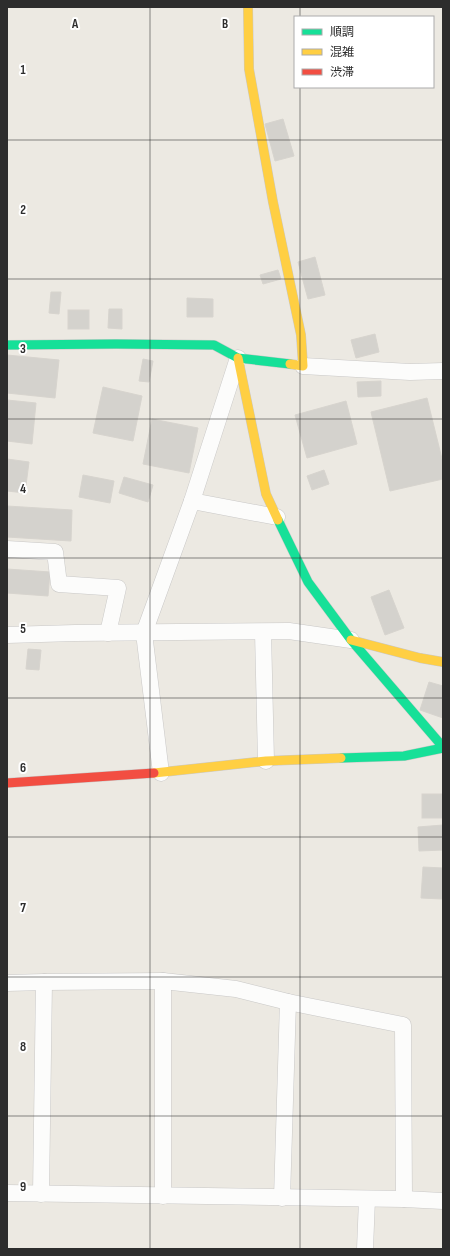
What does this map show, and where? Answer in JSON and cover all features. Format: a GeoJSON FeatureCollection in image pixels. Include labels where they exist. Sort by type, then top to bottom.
{"type":"FeatureCollection","features":[{"type":"Feature","properties":{"kind":"street"},"geometry":{"type":"LineString","coordinates":[[248,7],[248,69],[273,202],[302,336],[303,366]]}},
{"type":"Feature","properties":{"kind":"street"},"geometry":{"type":"LineString","coordinates":[[7,345],[214,345],[238,358],[303,366],[410,372],[443,371]]}},
{"type":"Feature","properties":{"kind":"street"},"geometry":{"type":"LineString","coordinates":[[161,773],[144,633],[192,501],[238,358]]}},
{"type":"Feature","properties":{"kind":"street"},"geometry":{"type":"LineString","coordinates":[[7,783],[161,773],[266,761],[404,756],[443,747],[351,640],[308,582],[266,494],[238,358]]}},
{"type":"Feature","properties":{"kind":"street"},"geometry":{"type":"LineString","coordinates":[[192,501],[277,517]]}},
{"type":"Feature","properties":{"kind":"street"},"geometry":{"type":"LineString","coordinates":[[7,549],[55,552],[59,584],[118,588],[108,633]]}},
{"type":"Feature","properties":{"kind":"street"},"geometry":{"type":"LineString","coordinates":[[7,635],[289,631],[351,640],[420,658],[443,662]]}},
{"type":"Feature","properties":{"kind":"street"},"geometry":{"type":"LineString","coordinates":[[263,632],[266,761]]}},
{"type":"Feature","properties":{"kind":"street"},"geometry":{"type":"LineString","coordinates":[[163,981],[163,1196]]}},
{"type":"Feature","properties":{"kind":"street"},"geometry":{"type":"LineString","coordinates":[[7,982],[163,981],[236,989],[288,1002],[403,1025],[404,1199]]}},
{"type":"Feature","properties":{"kind":"street"},"geometry":{"type":"LineString","coordinates":[[41,1194],[44,982]]}},
{"type":"Feature","properties":{"kind":"street"},"geometry":{"type":"LineString","coordinates":[[282,1198],[288,1002]]}},
{"type":"Feature","properties":{"kind":"street"},"geometry":{"type":"LineString","coordinates":[[7,1193],[404,1199],[443,1201]]}},
{"type":"Feature","properties":{"kind":"street"},"geometry":{"type":"LineString","coordinates":[[365,1249],[367,1199]]}},
{"type":"Feature","properties":{"kind":"building"},"geometry":{"type":"Polygon","coordinates":[[[283,119],[294,156],[275,161],[265,124],[283,119]]]}},
{"type":"Feature","properties":{"kind":"building"},"geometry":{"type":"Polygon","coordinates":[[[315,257],[325,295],[308,299],[298,262],[315,257]]]}},
{"type":"Feature","properties":{"kind":"building"},"geometry":{"type":"Polygon","coordinates":[[[278,270],[281,279],[263,284],[260,275],[278,270]]]}},
{"type":"Feature","properties":{"kind":"building"},"geometry":{"type":"Polygon","coordinates":[[[51,292],[61,292],[59,314],[49,313],[51,292]]]}},
{"type":"Feature","properties":{"kind":"building"},"geometry":{"type":"Polygon","coordinates":[[[187,298],[213,299],[213,317],[187,317],[187,298]]]}},
{"type":"Feature","properties":{"kind":"building"},"geometry":{"type":"Polygon","coordinates":[[[109,309],[122,309],[122,329],[108,328],[109,309]]]}},
{"type":"Feature","properties":{"kind":"building"},"geometry":{"type":"Polygon","coordinates":[[[68,310],[89,310],[89,329],[68,329],[68,310]]]}},
{"type":"Feature","properties":{"kind":"building"},"geometry":{"type":"Polygon","coordinates":[[[375,334],[379,352],[356,358],[351,340],[375,334]]]}},
{"type":"Feature","properties":{"kind":"building"},"geometry":{"type":"Polygon","coordinates":[[[7,355],[59,360],[55,398],[7,393],[7,355]]]}},
{"type":"Feature","properties":{"kind":"building"},"geometry":{"type":"Polygon","coordinates":[[[143,359],[153,361],[149,382],[139,381],[143,359]]]}},
{"type":"Feature","properties":{"kind":"building"},"geometry":{"type":"Polygon","coordinates":[[[381,381],[381,396],[358,397],[357,382],[381,381]]]}},
{"type":"Feature","properties":{"kind":"building"},"geometry":{"type":"Polygon","coordinates":[[[103,387],[142,396],[133,441],[93,433],[103,387]]]}},
{"type":"Feature","properties":{"kind":"building"},"geometry":{"type":"Polygon","coordinates":[[[427,398],[443,463],[443,479],[390,491],[371,412],[427,398]]]}},
{"type":"Feature","properties":{"kind":"building"},"geometry":{"type":"Polygon","coordinates":[[[7,400],[36,403],[32,444],[7,441],[7,400]]]}},
{"type":"Feature","properties":{"kind":"building"},"geometry":{"type":"Polygon","coordinates":[[[346,401],[357,444],[307,458],[295,415],[346,401]]]}},
{"type":"Feature","properties":{"kind":"building"},"geometry":{"type":"Polygon","coordinates":[[[152,419],[198,428],[189,473],[143,464],[152,419]]]}},
{"type":"Feature","properties":{"kind":"building"},"geometry":{"type":"Polygon","coordinates":[[[7,459],[29,462],[25,493],[7,491],[7,459]]]}},
{"type":"Feature","properties":{"kind":"building"},"geometry":{"type":"Polygon","coordinates":[[[324,470],[329,484],[312,490],[307,476],[324,470]]]}},
{"type":"Feature","properties":{"kind":"building"},"geometry":{"type":"Polygon","coordinates":[[[83,475],[114,481],[110,503],[79,497],[83,475]]]}},
{"type":"Feature","properties":{"kind":"building"},"geometry":{"type":"Polygon","coordinates":[[[124,477],[153,485],[148,502],[119,493],[124,477]]]}},
{"type":"Feature","properties":{"kind":"building"},"geometry":{"type":"Polygon","coordinates":[[[7,506],[72,510],[71,541],[7,537],[7,506]]]}},
{"type":"Feature","properties":{"kind":"building"},"geometry":{"type":"Polygon","coordinates":[[[7,569],[50,572],[48,596],[7,593],[7,569]]]}},
{"type":"Feature","properties":{"kind":"building"},"geometry":{"type":"Polygon","coordinates":[[[389,590],[404,628],[385,635],[371,597],[389,590]]]}},
{"type":"Feature","properties":{"kind":"building"},"geometry":{"type":"Polygon","coordinates":[[[28,649],[41,650],[39,670],[26,669],[28,649]]]}},
{"type":"Feature","properties":{"kind":"building"},"geometry":{"type":"Polygon","coordinates":[[[429,682],[443,686],[443,718],[420,710],[429,682]]]}},
{"type":"Feature","properties":{"kind":"building"},"geometry":{"type":"Polygon","coordinates":[[[422,794],[443,794],[443,818],[422,818],[422,794]]]}},
{"type":"Feature","properties":{"kind":"building"},"geometry":{"type":"Polygon","coordinates":[[[443,825],[443,850],[419,851],[418,827],[443,825]]]}},
{"type":"Feature","properties":{"kind":"building"},"geometry":{"type":"Polygon","coordinates":[[[423,867],[443,868],[442,899],[421,898],[423,867]]]}},
{"type":"Feature","properties":{"kind":"traffic: fast"},"geometry":{"type":"LineString","coordinates":[[7,345],[214,345],[238,358],[290,364]]}},
{"type":"Feature","properties":{"kind":"traffic: fast"},"geometry":{"type":"LineString","coordinates":[[278,520],[308,582],[351,640],[443,747]]}},
{"type":"Feature","properties":{"kind":"traffic: fast"},"geometry":{"type":"LineString","coordinates":[[341,758],[404,756],[443,748]]}},
{"type":"Feature","properties":{"kind":"traffic: slow"},"geometry":{"type":"LineString","coordinates":[[248,7],[249,69],[273,202],[301,335],[303,366],[290,364]]}},
{"type":"Feature","properties":{"kind":"traffic: slow"},"geometry":{"type":"LineString","coordinates":[[238,358],[266,494],[278,520]]}},
{"type":"Feature","properties":{"kind":"traffic: slow"},"geometry":{"type":"LineString","coordinates":[[351,640],[420,658],[443,662]]}},
{"type":"Feature","properties":{"kind":"traffic: slow"},"geometry":{"type":"LineString","coordinates":[[154,773],[266,761],[341,758]]}},
{"type":"Feature","properties":{"kind":"traffic: jam"},"geometry":{"type":"LineString","coordinates":[[7,783],[154,773]]}}]}
